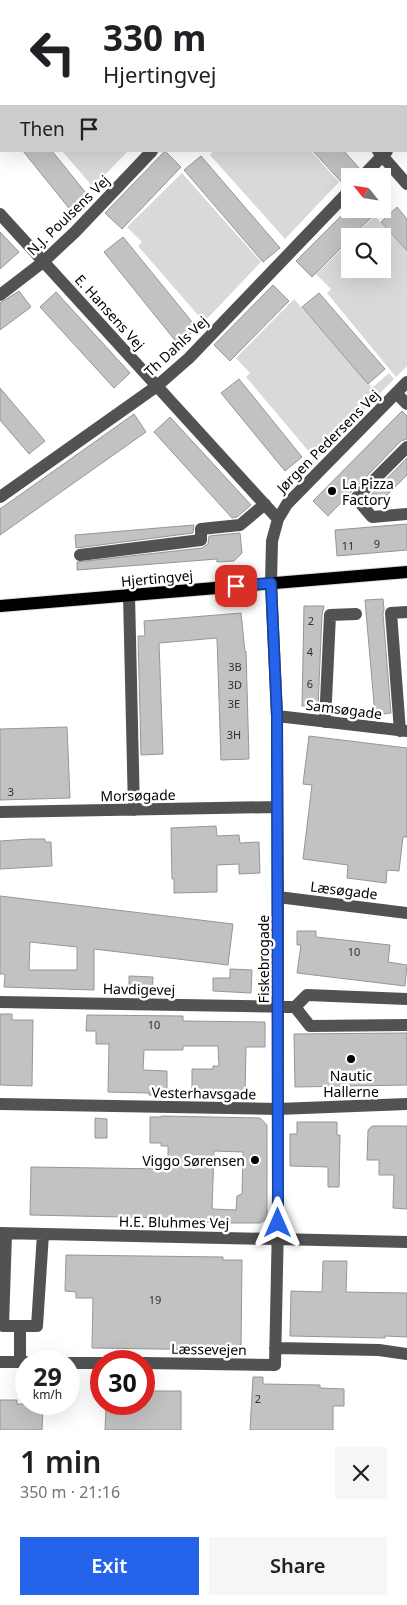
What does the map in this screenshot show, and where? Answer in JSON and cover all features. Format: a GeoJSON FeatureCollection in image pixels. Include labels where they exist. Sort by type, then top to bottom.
{"type":"FeatureCollection","features":[{"type":"Feature","properties":{"kind":"main road","name":"Hjertingvej"},"geometry":{"type":"LineString","coordinates":[[0,606],[407,572]]}},
{"type":"Feature","properties":{"kind":"street","name":"N.J. Poulsens Vej"},"geometry":{"type":"LineString","coordinates":[[0,295],[43,262],[75,232],[151,152]]}},
{"type":"Feature","properties":{"kind":"street"},"geometry":{"type":"LineString","coordinates":[[370,168],[382,153],[407,184]]}},
{"type":"Feature","properties":{"kind":"street","name":"Th Dahls Vej"},"geometry":{"type":"LineString","coordinates":[[0,496],[157,386],[189,358],[341,199]]}},
{"type":"Feature","properties":{"kind":"street","name":"E. Hansens Vej"},"geometry":{"type":"LineString","coordinates":[[0,214],[278,519]]}},
{"type":"Feature","properties":{"kind":"street","name":"Jørgen Pedersens Vej"},"geometry":{"type":"LineString","coordinates":[[271,583],[272,541],[278,519],[287,504],[407,382]]}},
{"type":"Feature","properties":{"kind":"street"},"geometry":{"type":"LineString","coordinates":[[396,393],[407,404]]}},
{"type":"Feature","properties":{"kind":"street"},"geometry":{"type":"LineString","coordinates":[[407,447],[356,498],[372,517],[407,514]]}},
{"type":"Feature","properties":{"kind":"street"},"geometry":{"type":"LineString","coordinates":[[80,555],[201,540],[201,529],[240,525],[265,504]]}},
{"type":"Feature","properties":{"kind":"street","name":"Fiskebrogade"},"geometry":{"type":"LineString","coordinates":[[271,583],[277,716],[276,807],[278,896],[278,1240],[275,1365]]}},
{"type":"Feature","properties":{"kind":"street"},"geometry":{"type":"LineString","coordinates":[[129,595],[134,810]]}},
{"type":"Feature","properties":{"kind":"street"},"geometry":{"type":"LineString","coordinates":[[404,731],[391,613],[407,612]]}},
{"type":"Feature","properties":{"kind":"street"},"geometry":{"type":"LineString","coordinates":[[325,722],[330,616],[356,614]]}},
{"type":"Feature","properties":{"kind":"street","name":"Samsøgade"},"geometry":{"type":"LineString","coordinates":[[277,716],[404,731]]}},
{"type":"Feature","properties":{"kind":"street","name":"Morsøgade"},"geometry":{"type":"LineString","coordinates":[[0,812],[276,807]]}},
{"type":"Feature","properties":{"kind":"street","name":"Læsøgade"},"geometry":{"type":"LineString","coordinates":[[278,896],[407,913]]}},
{"type":"Feature","properties":{"kind":"street"},"geometry":{"type":"LineString","coordinates":[[407,999],[307,995],[296,1008],[310,1026],[407,1024]]}},
{"type":"Feature","properties":{"kind":"street","name":"Havdigevej"},"geometry":{"type":"LineString","coordinates":[[0,1002],[296,1008]]}},
{"type":"Feature","properties":{"kind":"street","name":"Vesterhavsgade"},"geometry":{"type":"LineString","coordinates":[[0,1104],[278,1109],[407,1104]]}},
{"type":"Feature","properties":{"kind":"street"},"geometry":{"type":"LineString","coordinates":[[3,1234],[3,1326],[37,1326],[43,1234]]}},
{"type":"Feature","properties":{"kind":"street","name":"H.E. Bluhmes Vej"},"geometry":{"type":"LineString","coordinates":[[3,1234],[407,1242]]}},
{"type":"Feature","properties":{"kind":"street"},"geometry":{"type":"LineString","coordinates":[[20,1326],[22,1350]]}},
{"type":"Feature","properties":{"kind":"street"},"geometry":{"type":"LineString","coordinates":[[275,1348],[379,1350],[407,1354]]}},
{"type":"Feature","properties":{"kind":"street"},"geometry":{"type":"LineString","coordinates":[[0,1362],[15,1362]]}},
{"type":"Feature","properties":{"kind":"street","name":"Læssevejen"},"geometry":{"type":"LineString","coordinates":[[155,1363],[275,1365]]}},
{"type":"Feature","properties":{"kind":"shaded area"},"geometry":{"type":"Polygon","coordinates":[[[63,152],[127,152],[93,187],[63,152]]]}},
{"type":"Feature","properties":{"kind":"shaded area"},"geometry":{"type":"Polygon","coordinates":[[[212,152],[312,152],[339,182],[285,239],[210,155],[212,152]]]}},
{"type":"Feature","properties":{"kind":"shaded area"},"geometry":{"type":"Polygon","coordinates":[[[182,173],[261,262],[204,322],[138,246],[142,242],[127,227],[182,173]]]}},
{"type":"Feature","properties":{"kind":"shaded area"},"geometry":{"type":"Polygon","coordinates":[[[373,218],[377,218],[386,228],[362,228],[373,218]]]}},
{"type":"Feature","properties":{"kind":"shaded area"},"geometry":{"type":"Polygon","coordinates":[[[391,234],[407,252],[407,366],[396,377],[327,293],[331,289],[316,274],[341,250],[341,278],[391,278],[391,234]]]}},
{"type":"Feature","properties":{"kind":"shaded area"},"geometry":{"type":"Polygon","coordinates":[[[294,299],[372,388],[389,373],[394,379],[316,460],[246,377],[250,373],[236,358],[294,299]]]}},
{"type":"Feature","properties":{"kind":"building"},"geometry":{"type":"Polygon","coordinates":[[[24,152],[53,152],[90,198],[72,212],[24,152]]]}},
{"type":"Feature","properties":{"kind":"building"},"geometry":{"type":"Polygon","coordinates":[[[164,152],[181,167],[122,229],[105,213],[164,152]]]}},
{"type":"Feature","properties":{"kind":"building"},"geometry":{"type":"Polygon","coordinates":[[[314,152],[345,152],[359,168],[341,168],[341,182],[314,152]]]}},
{"type":"Feature","properties":{"kind":"building"},"geometry":{"type":"Polygon","coordinates":[[[201,156],[280,248],[263,262],[184,170],[201,156]]]}},
{"type":"Feature","properties":{"kind":"building"},"geometry":{"type":"Polygon","coordinates":[[[397,207],[407,219],[407,251],[391,233],[391,228],[386,228],[381,222],[385,218],[391,218],[391,213],[397,207]]]}},
{"type":"Feature","properties":{"kind":"building"},"geometry":{"type":"Polygon","coordinates":[[[341,216],[341,218],[371,218],[360,228],[341,228],[341,248],[312,277],[296,261],[341,216]]]}},
{"type":"Feature","properties":{"kind":"building"},"geometry":{"type":"Polygon","coordinates":[[[0,232],[19,252],[0,269],[0,232]]]}},
{"type":"Feature","properties":{"kind":"building"},"geometry":{"type":"Polygon","coordinates":[[[123,237],[197,328],[178,344],[104,252],[123,237]]]}},
{"type":"Feature","properties":{"kind":"building"},"geometry":{"type":"Polygon","coordinates":[[[273,285],[289,301],[230,361],[214,345],[273,285]]]}},
{"type":"Feature","properties":{"kind":"building"},"geometry":{"type":"Polygon","coordinates":[[[19,291],[31,307],[0,330],[0,303],[19,291]]]}},
{"type":"Feature","properties":{"kind":"building"},"geometry":{"type":"Polygon","coordinates":[[[56,292],[130,373],[114,388],[40,307],[56,292]]]}},
{"type":"Feature","properties":{"kind":"building"},"geometry":{"type":"Polygon","coordinates":[[[319,293],[385,369],[368,384],[302,307],[319,293]]]}},
{"type":"Feature","properties":{"kind":"building"},"geometry":{"type":"Polygon","coordinates":[[[239,379],[302,457],[285,471],[221,393],[239,379]]]}},
{"type":"Feature","properties":{"kind":"building"},"geometry":{"type":"Polygon","coordinates":[[[0,388],[45,441],[29,454],[0,420],[0,388]]]}},
{"type":"Feature","properties":{"kind":"building"},"geometry":{"type":"Polygon","coordinates":[[[402,411],[407,416],[407,439],[401,441],[328,516],[313,501],[402,411]]]}},
{"type":"Feature","properties":{"kind":"building"},"geometry":{"type":"Polygon","coordinates":[[[134,414],[146,432],[0,535],[0,509],[134,414]]]}},
{"type":"Feature","properties":{"kind":"building"},"geometry":{"type":"Polygon","coordinates":[[[170,417],[251,505],[237,517],[232,518],[154,432],[170,417]]]}},
{"type":"Feature","properties":{"kind":"building"},"geometry":{"type":"Polygon","coordinates":[[[407,458],[407,475],[376,506],[368,498],[407,458]]]}},
{"type":"Feature","properties":{"kind":"building"},"geometry":{"type":"Polygon","coordinates":[[[407,524],[407,550],[337,556],[335,530],[407,524]]]}},
{"type":"Feature","properties":{"kind":"building"},"geometry":{"type":"Polygon","coordinates":[[[194,525],[193,533],[76,548],[75,535],[194,525]]]}},
{"type":"Feature","properties":{"kind":"building"},"geometry":{"type":"Polygon","coordinates":[[[240,533],[242,553],[234,561],[217,562],[217,559],[77,570],[77,562],[202,548],[208,544],[209,536],[240,533]]]}},
{"type":"Feature","properties":{"kind":"building"},"geometry":{"type":"Polygon","coordinates":[[[383,599],[391,713],[375,715],[365,600],[383,599]]]}},
{"type":"Feature","properties":{"kind":"building"},"geometry":{"type":"Polygon","coordinates":[[[304,606],[324,606],[318,707],[302,706],[304,606]]]}},
{"type":"Feature","properties":{"kind":"building"},"geometry":{"type":"Polygon","coordinates":[[[241,613],[246,651],[249,759],[221,760],[217,638],[159,643],[163,754],[141,755],[138,636],[145,636],[144,621],[241,613]]]}},
{"type":"Feature","properties":{"kind":"building"},"geometry":{"type":"Polygon","coordinates":[[[67,727],[70,798],[0,800],[0,729],[67,727]]]}},
{"type":"Feature","properties":{"kind":"building"},"geometry":{"type":"Polygon","coordinates":[[[309,736],[407,748],[407,837],[403,837],[399,871],[387,870],[386,883],[347,878],[348,865],[303,859],[312,785],[303,784],[309,736]]]}},
{"type":"Feature","properties":{"kind":"building"},"geometry":{"type":"Polygon","coordinates":[[[216,826],[217,836],[239,835],[240,843],[259,842],[260,873],[239,874],[239,864],[217,865],[217,892],[174,893],[171,828],[216,826]]]}},
{"type":"Feature","properties":{"kind":"building"},"geometry":{"type":"Polygon","coordinates":[[[45,839],[45,842],[51,842],[52,866],[0,869],[0,841],[45,839]]]}},
{"type":"Feature","properties":{"kind":"building"},"geometry":{"type":"Polygon","coordinates":[[[0,896],[233,924],[228,965],[94,949],[94,990],[4,987],[5,974],[0,974],[0,896]],[[30,942],[29,970],[77,970],[77,947],[30,942]]]}},
{"type":"Feature","properties":{"kind":"building"},"geometry":{"type":"Polygon","coordinates":[[[297,931],[316,931],[316,937],[390,945],[388,962],[407,965],[405,986],[297,973],[301,945],[297,945],[297,931]]]}},
{"type":"Feature","properties":{"kind":"building"},"geometry":{"type":"Polygon","coordinates":[[[230,969],[252,970],[251,993],[213,991],[213,978],[230,978],[230,969]]]}},
{"type":"Feature","properties":{"kind":"building"},"geometry":{"type":"Polygon","coordinates":[[[129,976],[153,977],[152,994],[129,993],[129,976]]]}},
{"type":"Feature","properties":{"kind":"building"},"geometry":{"type":"Polygon","coordinates":[[[0,1014],[12,1014],[12,1020],[33,1020],[32,1086],[0,1085],[0,1014]]]}},
{"type":"Feature","properties":{"kind":"building"},"geometry":{"type":"Polygon","coordinates":[[[87,1015],[183,1016],[183,1021],[265,1022],[265,1047],[246,1047],[245,1097],[192,1096],[192,1069],[213,1069],[213,1066],[219,1066],[218,1046],[183,1046],[183,1050],[144,1050],[143,1070],[167,1071],[167,1095],[108,1092],[109,1044],[96,1044],[96,1031],[86,1031],[87,1015]]]}},
{"type":"Feature","properties":{"kind":"building","name":"Nautic Hallerne"},"geometry":{"type":"Polygon","coordinates":[[[407,1033],[407,1085],[295,1087],[294,1034],[407,1033]]]}},
{"type":"Feature","properties":{"kind":"building"},"geometry":{"type":"Polygon","coordinates":[[[150,1117],[260,1118],[267,1125],[267,1216],[265,1220],[260,1223],[223,1223],[168,1221],[168,1218],[30,1215],[31,1167],[168,1169],[168,1146],[161,1146],[161,1143],[150,1143],[150,1117]],[[214,1151],[212,1209],[236,1210],[237,1196],[242,1194],[243,1152],[214,1151]]]}},
{"type":"Feature","properties":{"kind":"building"},"geometry":{"type":"Polygon","coordinates":[[[95,1118],[107,1119],[107,1138],[95,1138],[95,1118]]]}},
{"type":"Feature","properties":{"kind":"building"},"geometry":{"type":"Polygon","coordinates":[[[297,1122],[337,1122],[337,1135],[340,1135],[339,1187],[328,1187],[328,1167],[290,1166],[290,1134],[297,1134],[297,1122]]]}},
{"type":"Feature","properties":{"kind":"building"},"geometry":{"type":"Polygon","coordinates":[[[372,1126],[407,1126],[407,1209],[393,1208],[394,1175],[379,1175],[379,1160],[367,1160],[368,1130],[372,1126]]]}},
{"type":"Feature","properties":{"kind":"building"},"geometry":{"type":"Polygon","coordinates":[[[66,1255],[223,1257],[223,1260],[242,1260],[241,1349],[92,1348],[93,1298],[76,1298],[76,1292],[65,1291],[66,1255]]]}},
{"type":"Feature","properties":{"kind":"building"},"geometry":{"type":"Polygon","coordinates":[[[323,1261],[347,1261],[346,1292],[407,1293],[407,1337],[290,1336],[291,1291],[322,1292],[323,1261]]]}},
{"type":"Feature","properties":{"kind":"building"},"geometry":{"type":"Polygon","coordinates":[[[253,1377],[263,1377],[263,1384],[320,1385],[320,1388],[344,1389],[344,1406],[333,1406],[333,1430],[250,1430],[253,1377]]]}},
{"type":"Feature","properties":{"kind":"building"},"geometry":{"type":"Polygon","coordinates":[[[155,1391],[181,1391],[181,1430],[105,1430],[106,1415],[155,1415],[155,1391]]]}},
{"type":"Feature","properties":{"kind":"building"},"geometry":{"type":"Polygon","coordinates":[[[0,1400],[15,1400],[15,1415],[43,1415],[42,1430],[0,1430],[0,1400]]]}},
{"type":"Feature","properties":{"kind":"place","name":"La Pizza Factory"},"geometry":{"type":"Point","coordinates":[332,491]}},
{"type":"Feature","properties":{"kind":"place","name":"Nautic Hallerne"},"geometry":{"type":"Point","coordinates":[351,1059]}},
{"type":"Feature","properties":{"kind":"place","name":"Viggo Sørensen"},"geometry":{"type":"Point","coordinates":[255,1160]}},
{"type":"Feature","properties":{"kind":"route"},"geometry":{"type":"LineString","coordinates":[[236,586],[271,583],[277,716],[278,1223]]}}]}
